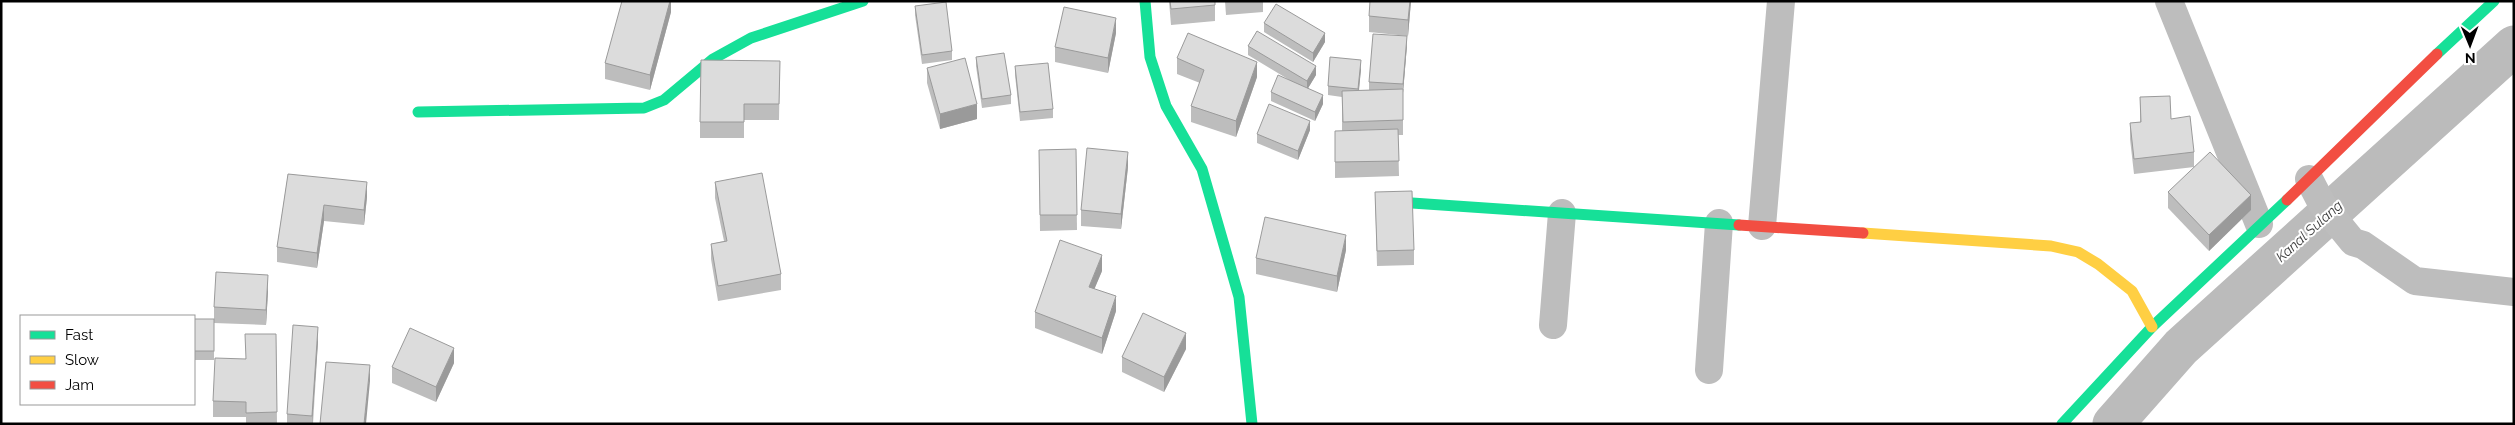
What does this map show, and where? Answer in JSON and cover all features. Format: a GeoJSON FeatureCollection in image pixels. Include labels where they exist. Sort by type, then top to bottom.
{"type":"FeatureCollection","features":[{"type":"Feature","properties":{"kind":"street"},"geometry":{"type":"LineString","coordinates":[[418,112],[644,108],[664,100],[713,59],[750,38],[863,1]]}},
{"type":"Feature","properties":{"kind":"street"},"geometry":{"type":"LineString","coordinates":[[1145,1],[1150,57],[1166,106],[1202,169],[1238,297],[1252,424]]}},
{"type":"Feature","properties":{"kind":"street"},"geometry":{"type":"LineString","coordinates":[[1762,226],[1781,1]]}},
{"type":"Feature","properties":{"kind":"street"},"geometry":{"type":"LineString","coordinates":[[2169,1],[2259,224]]}},
{"type":"Feature","properties":{"kind":"street"},"geometry":{"type":"LineString","coordinates":[[2062,424],[2152,327],[2259,224],[2309,179],[2400,88],[2494,1]]}},
{"type":"Feature","properties":{"kind":"street"},"geometry":{"type":"LineString","coordinates":[[2309,179],[2322,204],[2353,242],[2363,245],[2415,281],[2514,292]]}},
{"type":"Feature","properties":{"kind":"street"},"geometry":{"type":"LineString","coordinates":[[1412,203],[2051,246],[2078,252],[2098,264],[2132,291],[2152,327]]}},
{"type":"Feature","properties":{"kind":"street"},"geometry":{"type":"LineString","coordinates":[[1553,325],[1562,213]]}},
{"type":"Feature","properties":{"kind":"street"},"geometry":{"type":"LineString","coordinates":[[1709,370],[1719,223]]}},
{"type":"Feature","properties":{"kind":"building"},"geometry":{"type":"Polygon","coordinates":[[[622,1],[670,1],[650,75],[605,63],[622,1]]]}},
{"type":"Feature","properties":{"kind":"building"},"geometry":{"type":"Polygon","coordinates":[[[1170,1],[1215,1],[1215,5],[1171,9],[1170,1]]]}},
{"type":"Feature","properties":{"kind":"building"},"geometry":{"type":"Polygon","coordinates":[[[1370,1],[1410,1],[1408,20],[1369,16],[1370,1]]]}},
{"type":"Feature","properties":{"kind":"building"},"geometry":{"type":"Polygon","coordinates":[[[946,2],[952,51],[922,55],[915,6],[946,2]]]}},
{"type":"Feature","properties":{"kind":"building"},"geometry":{"type":"Polygon","coordinates":[[[1276,4],[1325,33],[1313,53],[1264,23],[1276,4]]]}},
{"type":"Feature","properties":{"kind":"building"},"geometry":{"type":"Polygon","coordinates":[[[1064,7],[1116,18],[1108,58],[1055,47],[1064,7]]]}},
{"type":"Feature","properties":{"kind":"building"},"geometry":{"type":"Polygon","coordinates":[[[1257,31],[1316,66],[1307,81],[1248,46],[1257,31]]]}},
{"type":"Feature","properties":{"kind":"building"},"geometry":{"type":"Polygon","coordinates":[[[1188,33],[1257,62],[1236,121],[1191,106],[1204,70],[1177,58],[1188,33]]]}},
{"type":"Feature","properties":{"kind":"building"},"geometry":{"type":"Polygon","coordinates":[[[1373,34],[1407,36],[1403,84],[1369,82],[1373,34]]]}},
{"type":"Feature","properties":{"kind":"building"},"geometry":{"type":"Polygon","coordinates":[[[1004,53],[1011,95],[982,99],[976,57],[1004,53]]]}},
{"type":"Feature","properties":{"kind":"building"},"geometry":{"type":"Polygon","coordinates":[[[1330,57],[1361,60],[1358,89],[1328,86],[1330,57]]]}},
{"type":"Feature","properties":{"kind":"building"},"geometry":{"type":"Polygon","coordinates":[[[965,58],[977,104],[940,114],[927,68],[965,58]]]}},
{"type":"Feature","properties":{"kind":"building"},"geometry":{"type":"Polygon","coordinates":[[[701,60],[780,61],[779,104],[744,104],[744,122],[700,122],[701,60]]]}},
{"type":"Feature","properties":{"kind":"building"},"geometry":{"type":"Polygon","coordinates":[[[1048,63],[1053,109],[1020,112],[1015,66],[1048,63]]]}},
{"type":"Feature","properties":{"kind":"building"},"geometry":{"type":"Polygon","coordinates":[[[1278,75],[1323,95],[1315,112],[1271,92],[1278,75]]]}},
{"type":"Feature","properties":{"kind":"building"},"geometry":{"type":"Polygon","coordinates":[[[1403,89],[1403,120],[1343,122],[1342,91],[1403,89]]]}},
{"type":"Feature","properties":{"kind":"building"},"geometry":{"type":"Polygon","coordinates":[[[2170,96],[2171,119],[2190,116],[2194,152],[2134,159],[2130,123],[2141,122],[2140,97],[2170,96]]]}},
{"type":"Feature","properties":{"kind":"building"},"geometry":{"type":"Polygon","coordinates":[[[1269,104],[1310,121],[1298,151],[1257,134],[1269,104]]]}},
{"type":"Feature","properties":{"kind":"building"},"geometry":{"type":"Polygon","coordinates":[[[1398,129],[1399,161],[1335,162],[1335,131],[1398,129]]]}},
{"type":"Feature","properties":{"kind":"building"},"geometry":{"type":"Polygon","coordinates":[[[1087,148],[1128,152],[1121,214],[1081,210],[1087,148]]]}},
{"type":"Feature","properties":{"kind":"building"},"geometry":{"type":"Polygon","coordinates":[[[1076,149],[1077,215],[1040,215],[1039,150],[1076,149]]]}},
{"type":"Feature","properties":{"kind":"building"},"geometry":{"type":"Polygon","coordinates":[[[2210,152],[2251,195],[2209,235],[2168,192],[2210,152]]]}},
{"type":"Feature","properties":{"kind":"building"},"geometry":{"type":"Polygon","coordinates":[[[762,173],[781,274],[718,286],[711,244],[727,241],[715,182],[762,173]]]}},
{"type":"Feature","properties":{"kind":"building"},"geometry":{"type":"Polygon","coordinates":[[[288,174],[367,182],[364,210],[324,205],[317,253],[277,247],[288,174]]]}},
{"type":"Feature","properties":{"kind":"building"},"geometry":{"type":"Polygon","coordinates":[[[1412,191],[1414,250],[1377,251],[1375,192],[1412,191]]]}},
{"type":"Feature","properties":{"kind":"building"},"geometry":{"type":"Polygon","coordinates":[[[1265,217],[1346,235],[1337,276],[1256,258],[1265,217]]]}},
{"type":"Feature","properties":{"kind":"building"},"geometry":{"type":"Polygon","coordinates":[[[1060,240],[1102,255],[1089,287],[1116,296],[1102,338],[1035,312],[1060,240]]]}},
{"type":"Feature","properties":{"kind":"building"},"geometry":{"type":"Polygon","coordinates":[[[216,272],[268,275],[266,310],[214,307],[216,272]]]}},
{"type":"Feature","properties":{"kind":"building"},"geometry":{"type":"Polygon","coordinates":[[[1143,313],[1186,333],[1164,377],[1122,357],[1143,313]]]}},
{"type":"Feature","properties":{"kind":"building"},"geometry":{"type":"Polygon","coordinates":[[[195,319],[214,319],[214,351],[195,351],[195,319]]]}},
{"type":"Feature","properties":{"kind":"building"},"geometry":{"type":"Polygon","coordinates":[[[293,325],[318,327],[312,416],[287,414],[293,325]]]}},
{"type":"Feature","properties":{"kind":"building"},"geometry":{"type":"Polygon","coordinates":[[[410,328],[454,348],[436,387],[392,367],[410,328]]]}},
{"type":"Feature","properties":{"kind":"building"},"geometry":{"type":"Polygon","coordinates":[[[245,334],[276,334],[277,412],[246,413],[246,402],[213,401],[215,358],[246,359],[245,334]]]}},
{"type":"Feature","properties":{"kind":"building"},"geometry":{"type":"Polygon","coordinates":[[[326,362],[370,365],[364,424],[320,424],[326,362]]]}},
{"type":"Feature","properties":{"kind":"waterway","name":"Kanal Sulang"},"geometry":{"type":"LineString","coordinates":[[2113,424],[2181,347],[2514,46]]}},
{"type":"Feature","properties":{"kind":"traffic: fast"},"geometry":{"type":"LineString","coordinates":[[418,112],[644,108],[664,100],[713,59],[751,38],[863,1]]}},
{"type":"Feature","properties":{"kind":"traffic: fast"},"geometry":{"type":"LineString","coordinates":[[1145,1],[1150,57],[1166,106],[1202,169],[1239,297],[1252,424]]}},
{"type":"Feature","properties":{"kind":"traffic: fast"},"geometry":{"type":"LineString","coordinates":[[2437,54],[2494,1]]}},
{"type":"Feature","properties":{"kind":"traffic: fast"},"geometry":{"type":"LineString","coordinates":[[2062,424],[2152,327],[2287,200]]}},
{"type":"Feature","properties":{"kind":"traffic: fast"},"geometry":{"type":"LineString","coordinates":[[1412,203],[1739,225]]}},
{"type":"Feature","properties":{"kind":"traffic: slow"},"geometry":{"type":"LineString","coordinates":[[1863,233],[2051,246],[2078,252],[2098,264],[2132,291],[2152,327]]}},
{"type":"Feature","properties":{"kind":"traffic: jam"},"geometry":{"type":"LineString","coordinates":[[2287,200],[2437,54]]}},
{"type":"Feature","properties":{"kind":"traffic: jam"},"geometry":{"type":"LineString","coordinates":[[1739,225],[1863,233]]}}]}
